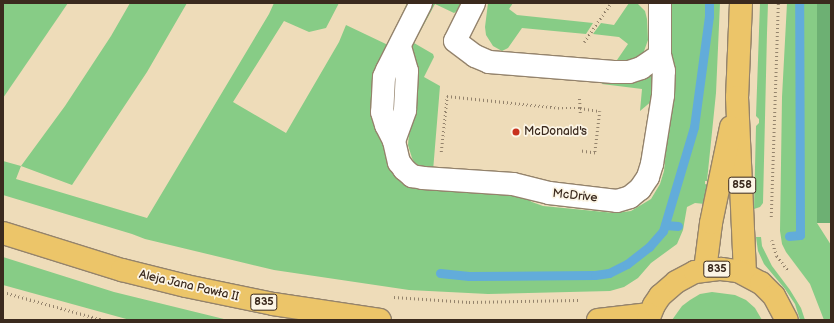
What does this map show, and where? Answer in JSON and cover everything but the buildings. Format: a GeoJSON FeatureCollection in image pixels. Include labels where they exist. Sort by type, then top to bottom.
{"type":"FeatureCollection","features":[{"type":"Feature","properties":{"kind":"main road","name":"858"},"geometry":{"type":"LineString","coordinates":[[741,3],[737,97],[746,274]]}},
{"type":"Feature","properties":{"kind":"main road","name":"858"},"geometry":{"type":"LineString","coordinates":[[705,270],[711,223],[737,97]]}},
{"type":"Feature","properties":{"kind":"main road","name":"Aleja Jana Pawła II"},"geometry":{"type":"LineString","coordinates":[[3,233],[122,270],[186,286],[273,304],[380,320]]}},
{"type":"Feature","properties":{"kind":"main road","name":"835"},"geometry":{"type":"LineString","coordinates":[[598,320],[649,317],[654,305],[668,288],[685,276],[705,270],[730,270],[746,274],[761,283],[774,296],[787,320]]}},
{"type":"Feature","properties":{"kind":"lane","name":"McDrive"},"geometry":{"type":"LineString","coordinates":[[421,3],[400,47],[407,70],[405,110],[394,141],[399,162],[404,169],[417,177],[513,184],[549,193],[617,200],[630,197],[640,189],[648,177],[652,164],[663,95],[664,71],[660,55],[660,3]]}},
{"type":"Feature","properties":{"kind":"lane"},"geometry":{"type":"LineString","coordinates":[[474,3],[455,41],[475,56],[489,62],[629,72],[641,68],[660,55]]}},
{"type":"Feature","properties":{"kind":"path"},"geometry":{"type":"LineString","coordinates":[[580,113],[580,98],[571,78],[574,58],[611,3]]}},
{"type":"Feature","properties":{"kind":"path"},"geometry":{"type":"LineString","coordinates":[[771,223],[778,3]]}},
{"type":"Feature","properties":{"kind":"path"},"geometry":{"type":"LineString","coordinates":[[438,179],[447,96],[600,111],[595,152],[581,151]]}},
{"type":"Feature","properties":{"kind":"path"},"geometry":{"type":"LineString","coordinates":[[771,237],[777,256],[790,274]]}},
{"type":"Feature","properties":{"kind":"path"},"geometry":{"type":"LineString","coordinates":[[3,292],[103,320]]}},
{"type":"Feature","properties":{"kind":"path"},"geometry":{"type":"LineString","coordinates":[[387,296],[424,300],[469,302],[584,300]]}},
{"type":"Feature","properties":{"kind":"green space"},"geometry":{"type":"Polygon","coordinates":[[[3,3],[68,3],[3,98],[3,3]]]}},
{"type":"Feature","properties":{"kind":"green space"},"geometry":{"type":"Polygon","coordinates":[[[130,3],[187,3],[147,72],[72,185],[21,166],[65,106],[111,36],[130,3]]]}},
{"type":"Feature","properties":{"kind":"green space"},"geometry":{"type":"Polygon","coordinates":[[[274,3],[339,3],[326,28],[309,32],[284,21],[233,102],[286,133],[339,42],[346,25],[388,45],[407,3],[413,3],[377,124],[390,167],[398,178],[407,185],[519,194],[532,202],[543,206],[615,213],[631,211],[651,199],[660,184],[664,171],[672,83],[669,3],[720,3],[716,93],[707,181],[705,181],[705,184],[708,185],[705,204],[695,203],[687,207],[683,230],[677,244],[651,263],[638,278],[624,287],[610,291],[488,294],[409,290],[274,270],[145,239],[3,195],[3,161],[21,166],[16,179],[147,218],[269,14],[274,3]]]}},
{"type":"Feature","properties":{"kind":"green space"},"geometry":{"type":"Polygon","coordinates":[[[430,3],[461,3],[458,10],[454,13],[435,4],[414,43],[433,54],[434,57],[424,77],[440,86],[433,171],[421,167],[414,162],[408,145],[414,79],[410,56],[411,39],[430,3]]]}},
{"type":"Feature","properties":{"kind":"green space"},"geometry":{"type":"Polygon","coordinates":[[[488,3],[513,3],[509,9],[517,15],[593,23],[586,34],[522,28],[508,48],[502,51],[493,46],[486,35],[485,27],[488,3]]]}},
{"type":"Feature","properties":{"kind":"green space"},"geometry":{"type":"Polygon","coordinates":[[[629,3],[637,3],[645,11],[648,40],[643,54],[630,62],[617,60],[628,44],[619,37],[593,34],[601,23],[614,25],[629,3]]]}},
{"type":"Feature","properties":{"kind":"green space"},"geometry":{"type":"Polygon","coordinates":[[[760,3],[768,3],[763,203],[760,207],[754,209],[756,126],[759,123],[759,119],[756,116],[760,3]]]}},
{"type":"Feature","properties":{"kind":"green space"},"geometry":{"type":"Polygon","coordinates":[[[787,3],[817,3],[817,223],[831,245],[831,320],[824,320],[810,284],[786,252],[782,244],[780,231],[782,97],[787,3]]]}},
{"type":"Feature","properties":{"kind":"green space"},"geometry":{"type":"Polygon","coordinates":[[[817,3],[831,3],[831,223],[817,223],[817,3]]]}},
{"type":"Feature","properties":{"kind":"green space"},"geometry":{"type":"Polygon","coordinates":[[[653,73],[653,100],[640,111],[642,89],[602,84],[603,82],[653,73]]]}},
{"type":"Feature","properties":{"kind":"green space"},"geometry":{"type":"Polygon","coordinates":[[[756,237],[761,237],[762,246],[772,266],[801,308],[805,320],[800,320],[795,304],[785,289],[764,264],[758,251],[756,237]]]}},
{"type":"Feature","properties":{"kind":"green space"},"geometry":{"type":"Polygon","coordinates":[[[3,257],[114,292],[228,320],[130,320],[3,285],[3,257]]]}},
{"type":"Feature","properties":{"kind":"green space"},"geometry":{"type":"Polygon","coordinates":[[[712,292],[735,295],[746,300],[755,308],[762,320],[672,320],[682,306],[690,300],[700,294],[712,292]]]}},
{"type":"Feature","properties":{"kind":"waterway"},"geometry":{"type":"LineString","coordinates":[[440,273],[469,276],[595,275],[609,273],[627,264],[649,247],[663,231],[694,127],[709,16],[709,3]]}},
{"type":"Feature","properties":{"kind":"waterway"},"geometry":{"type":"LineString","coordinates":[[789,236],[800,235],[799,3]]}},
{"type":"Feature","properties":{"kind":"waterway"},"geometry":{"type":"LineString","coordinates":[[665,225],[678,226]]}},
{"type":"Feature","properties":{"kind":"place","name":"McDonald's"},"geometry":{"type":"Point","coordinates":[516,132]}}]}
